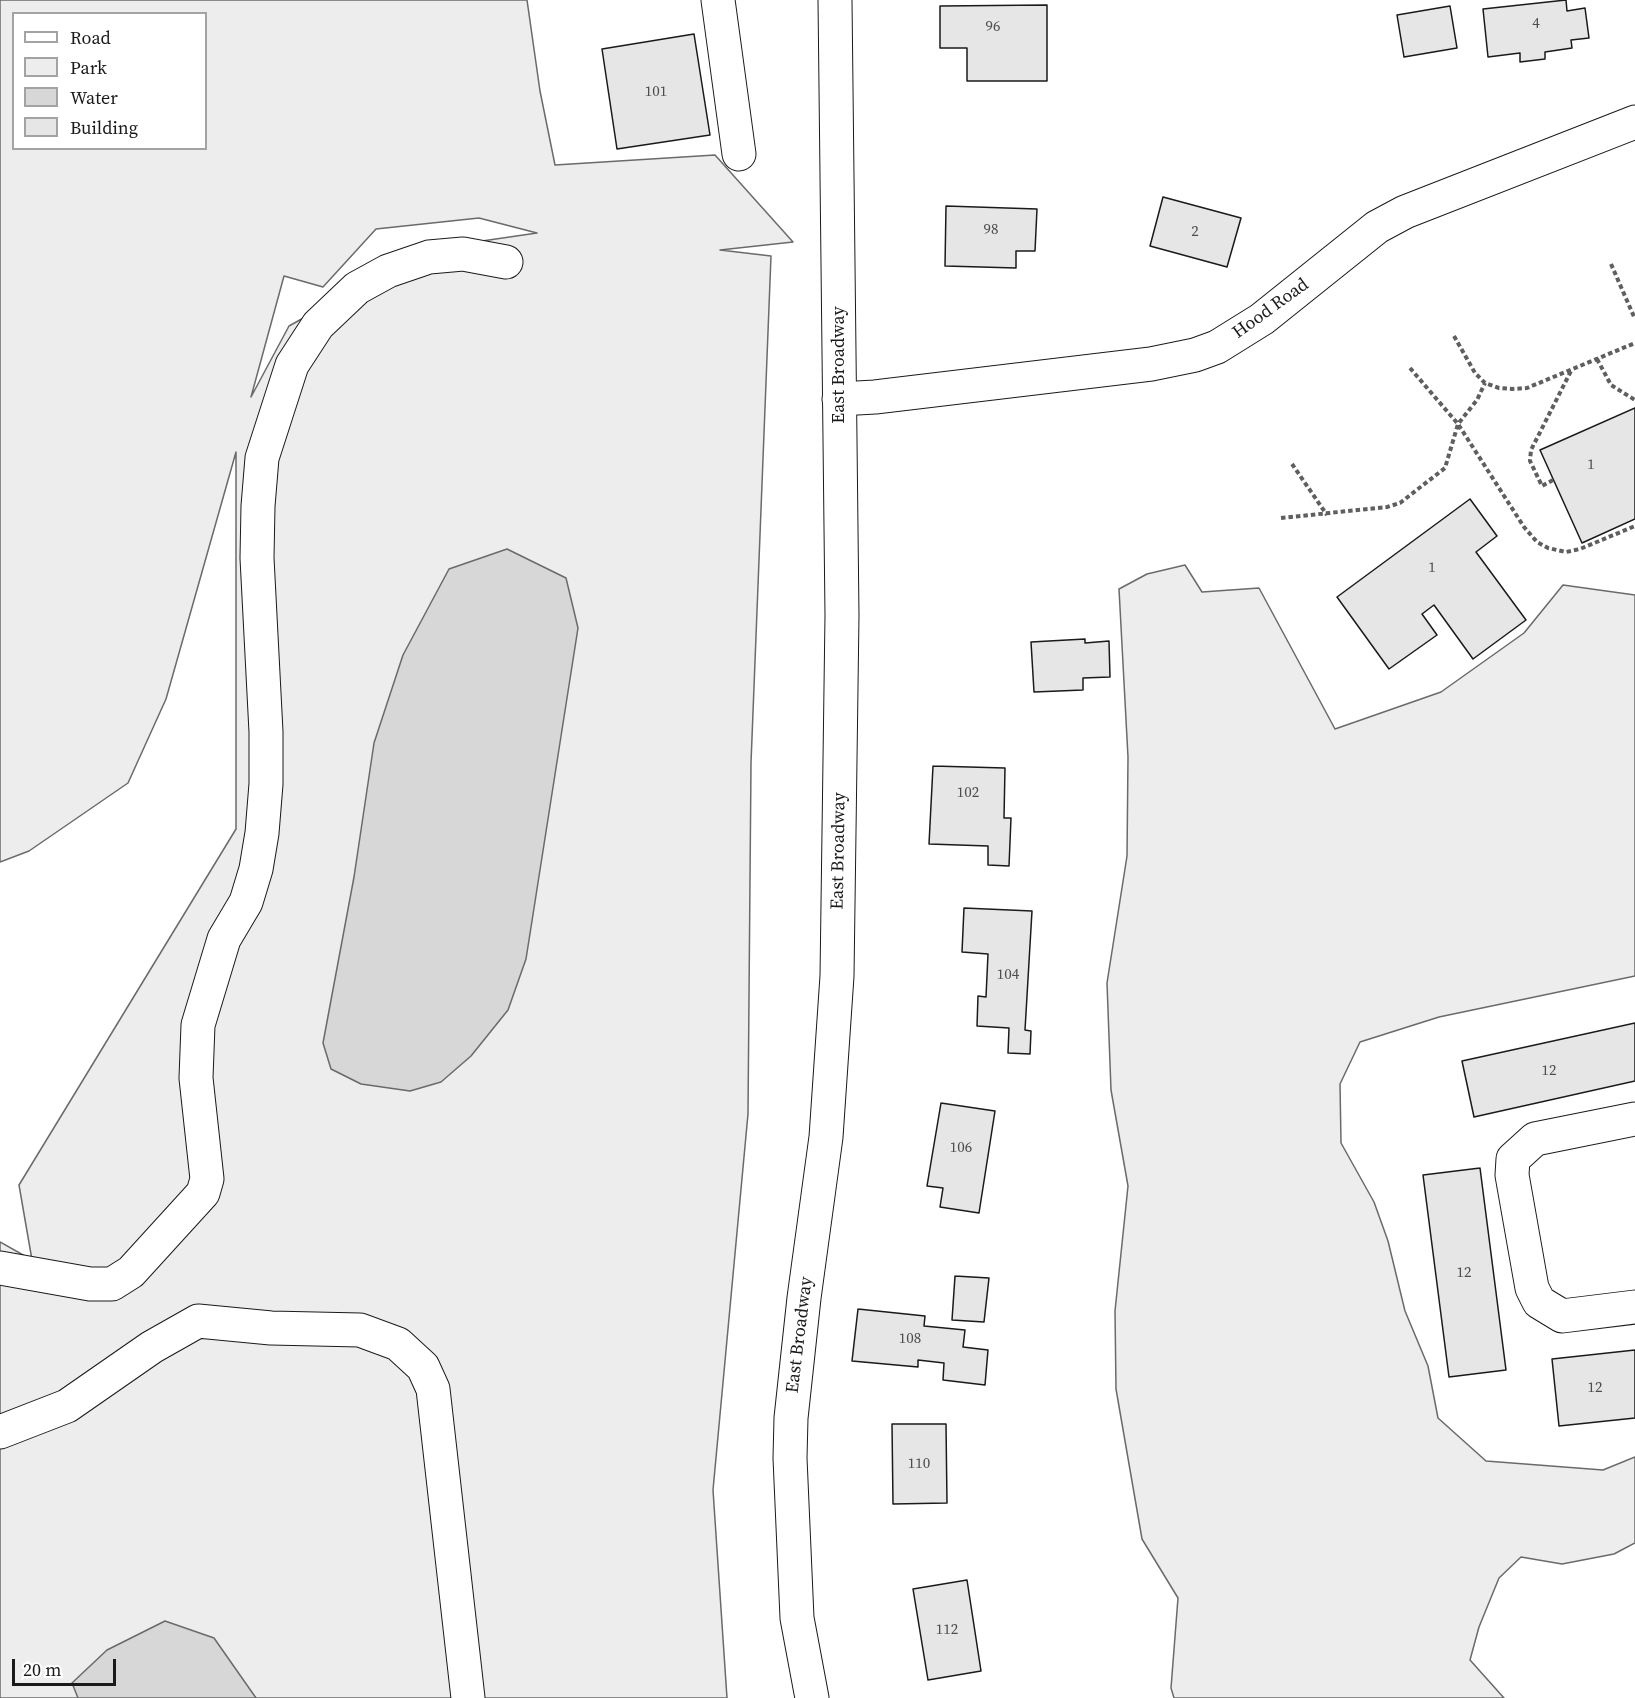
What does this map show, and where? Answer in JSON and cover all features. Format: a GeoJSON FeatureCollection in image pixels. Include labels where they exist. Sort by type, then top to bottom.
{"type":"FeatureCollection","features":[{"type":"Feature","properties":{"kind":"main road"},"geometry":{"type":"LineString","coordinates":[[718,0],[739,154]]}},
{"type":"Feature","properties":{"kind":"main road","name":"East Broadway"},"geometry":{"type":"LineString","coordinates":[[812,1698],[797,1618],[790,1458],[791,1418],[804,1298],[826,1137],[837,976],[842,615],[835,0]]}},
{"type":"Feature","properties":{"kind":"main road","name":"Hood Road"},"geometry":{"type":"LineString","coordinates":[[839,399],[1151,364],[1195,355],[1216,347],[1262,320],[1348,249],[1377,227],[1395,217],[1432,200],[1635,122]]}},
{"type":"Feature","properties":{"kind":"main road"},"geometry":{"type":"LineString","coordinates":[[0,1268],[90,1284],[112,1284],[130,1272],[203,1193],[206,1168],[196,1078],[198,1025],[224,939],[246,902],[256,869],[262,833],[266,753],[257,558],[258,506],[262,458],[285,386],[292,365],[318,325],[357,288],[388,271],[429,257],[463,254],[506,262]]}},
{"type":"Feature","properties":{"kind":"main road"},"geometry":{"type":"LineString","coordinates":[[1635,1119],[1535,1139],[1513,1159],[1512,1175],[1532,1288],[1539,1302],[1562,1316],[1635,1307]]}},
{"type":"Feature","properties":{"kind":"main road"},"geometry":{"type":"LineString","coordinates":[[0,1432],[67,1406],[152,1347],[198,1321],[271,1329],[360,1330],[398,1344],[423,1368],[433,1389],[468,1698]]}},
{"type":"Feature","properties":{"kind":"path"},"geometry":{"type":"LineString","coordinates":[[1611,264],[1635,319]]}},
{"type":"Feature","properties":{"kind":"path"},"geometry":{"type":"LineString","coordinates":[[1454,336],[1475,373],[1485,383],[1499,388],[1527,387],[1635,343]]}},
{"type":"Feature","properties":{"kind":"path"},"geometry":{"type":"LineString","coordinates":[[1598,359],[1611,385],[1635,400]]}},
{"type":"Feature","properties":{"kind":"path"},"geometry":{"type":"LineString","coordinates":[[1410,368],[1458,424],[1524,527],[1537,542],[1548,549],[1566,552],[1580,549],[1635,526]]}},
{"type":"Feature","properties":{"kind":"path"},"geometry":{"type":"LineString","coordinates":[[1554,480],[1542,486],[1530,461],[1531,450],[1572,369]]}},
{"type":"Feature","properties":{"kind":"path"},"geometry":{"type":"LineString","coordinates":[[1281,518],[1388,507],[1413,493],[1445,468],[1458,424],[1477,400],[1485,383]]}},
{"type":"Feature","properties":{"kind":"path"},"geometry":{"type":"LineString","coordinates":[[1292,464],[1327,514]]}},
{"type":"Feature","properties":{"kind":"green space"},"geometry":{"type":"Polygon","coordinates":[[[0,0],[527,0],[540,91],[555,165],[715,155],[793,242],[720,250],[771,256],[751,763],[748,1114],[713,1490],[727,1698],[0,1698],[0,1242],[32,1260],[19,1185],[236,829],[236,452],[166,699],[128,783],[29,851],[0,862],[0,0]],[[479,218],[376,229],[323,287],[284,276],[251,397],[289,326],[427,249],[537,233],[479,218]]]}},
{"type":"Feature","properties":{"kind":"green space"},"geometry":{"type":"Polygon","coordinates":[[[1185,565],[1202,592],[1259,588],[1335,729],[1441,692],[1524,633],[1563,585],[1635,595],[1635,976],[1439,1017],[1360,1042],[1340,1084],[1341,1143],[1374,1202],[1388,1241],[1405,1311],[1428,1366],[1438,1418],[1486,1461],[1603,1470],[1635,1457],[1635,1543],[1614,1554],[1562,1564],[1521,1557],[1499,1578],[1479,1627],[1470,1660],[1504,1698],[1174,1698],[1171,1688],[1178,1598],[1142,1539],[1116,1389],[1115,1311],[1128,1186],[1111,1090],[1107,983],[1127,856],[1128,757],[1119,589],[1147,574],[1185,565]]]}},
{"type":"Feature","properties":{"kind":"water"},"geometry":{"type":"Polygon","coordinates":[[[507,549],[566,578],[578,628],[526,959],[508,1010],[471,1056],[441,1082],[410,1091],[361,1084],[331,1069],[323,1043],[354,877],[374,743],[403,655],[449,569],[507,549]]]}},
{"type":"Feature","properties":{"kind":"water"},"geometry":{"type":"Polygon","coordinates":[[[165,1621],[214,1638],[256,1698],[78,1698],[72,1683],[107,1650],[165,1621]]]}},
{"type":"Feature","properties":{"kind":"building"},"geometry":{"type":"Polygon","coordinates":[[[1566,0],[1567,11],[1585,8],[1589,38],[1571,40],[1572,48],[1545,52],[1545,59],[1520,62],[1520,53],[1488,57],[1483,9],[1566,0]]]}},
{"type":"Feature","properties":{"kind":"building"},"geometry":{"type":"Polygon","coordinates":[[[1047,5],[1047,81],[967,81],[967,48],[940,48],[940,6],[1047,5]]]}},
{"type":"Feature","properties":{"kind":"building"},"geometry":{"type":"Polygon","coordinates":[[[1450,6],[1457,48],[1404,57],[1397,15],[1450,6]]]}},
{"type":"Feature","properties":{"kind":"building"},"geometry":{"type":"Polygon","coordinates":[[[694,34],[710,135],[617,149],[602,49],[694,34]]]}},
{"type":"Feature","properties":{"kind":"building"},"geometry":{"type":"Polygon","coordinates":[[[1163,197],[1241,218],[1227,267],[1150,246],[1163,197]]]}},
{"type":"Feature","properties":{"kind":"building"},"geometry":{"type":"Polygon","coordinates":[[[946,206],[1037,209],[1035,251],[1016,251],[1016,268],[945,266],[946,206]]]}},
{"type":"Feature","properties":{"kind":"building"},"geometry":{"type":"Polygon","coordinates":[[[1635,408],[1635,519],[1582,543],[1540,450],[1635,408]]]}},
{"type":"Feature","properties":{"kind":"building"},"geometry":{"type":"Polygon","coordinates":[[[1470,499],[1497,536],[1476,552],[1526,620],[1473,659],[1434,605],[1422,614],[1437,635],[1389,669],[1337,597],[1470,499]]]}},
{"type":"Feature","properties":{"kind":"building"},"geometry":{"type":"Polygon","coordinates":[[[1085,639],[1085,643],[1109,641],[1110,677],[1083,678],[1083,690],[1034,692],[1031,642],[1085,639]]]}},
{"type":"Feature","properties":{"kind":"building"},"geometry":{"type":"Polygon","coordinates":[[[933,766],[1005,768],[1004,818],[1011,818],[1009,866],[988,865],[988,846],[929,844],[933,766]]]}},
{"type":"Feature","properties":{"kind":"building"},"geometry":{"type":"Polygon","coordinates":[[[964,908],[1032,911],[1025,1030],[1031,1031],[1030,1054],[1008,1053],[1009,1028],[977,1026],[978,996],[986,997],[988,954],[962,952],[964,908]]]}},
{"type":"Feature","properties":{"kind":"building"},"geometry":{"type":"Polygon","coordinates":[[[1635,1023],[1635,1081],[1474,1117],[1462,1061],[1635,1023]]]}},
{"type":"Feature","properties":{"kind":"building"},"geometry":{"type":"Polygon","coordinates":[[[941,1103],[995,1111],[979,1213],[940,1207],[943,1188],[927,1186],[941,1103]]]}},
{"type":"Feature","properties":{"kind":"building"},"geometry":{"type":"Polygon","coordinates":[[[1480,1168],[1506,1370],[1449,1377],[1423,1175],[1480,1168]]]}},
{"type":"Feature","properties":{"kind":"building"},"geometry":{"type":"Polygon","coordinates":[[[955,1276],[989,1278],[984,1322],[952,1320],[955,1276]]]}},
{"type":"Feature","properties":{"kind":"building"},"geometry":{"type":"Polygon","coordinates":[[[858,1309],[925,1316],[924,1326],[965,1330],[963,1347],[988,1350],[985,1385],[943,1380],[944,1363],[918,1360],[918,1367],[852,1361],[858,1309]]]}},
{"type":"Feature","properties":{"kind":"building"},"geometry":{"type":"Polygon","coordinates":[[[1635,1350],[1635,1418],[1559,1426],[1552,1359],[1635,1350]]]}},
{"type":"Feature","properties":{"kind":"building"},"geometry":{"type":"Polygon","coordinates":[[[892,1424],[946,1424],[947,1503],[893,1504],[892,1424]]]}},
{"type":"Feature","properties":{"kind":"building"},"geometry":{"type":"Polygon","coordinates":[[[967,1580],[981,1671],[928,1680],[913,1589],[967,1580]]]}}]}
